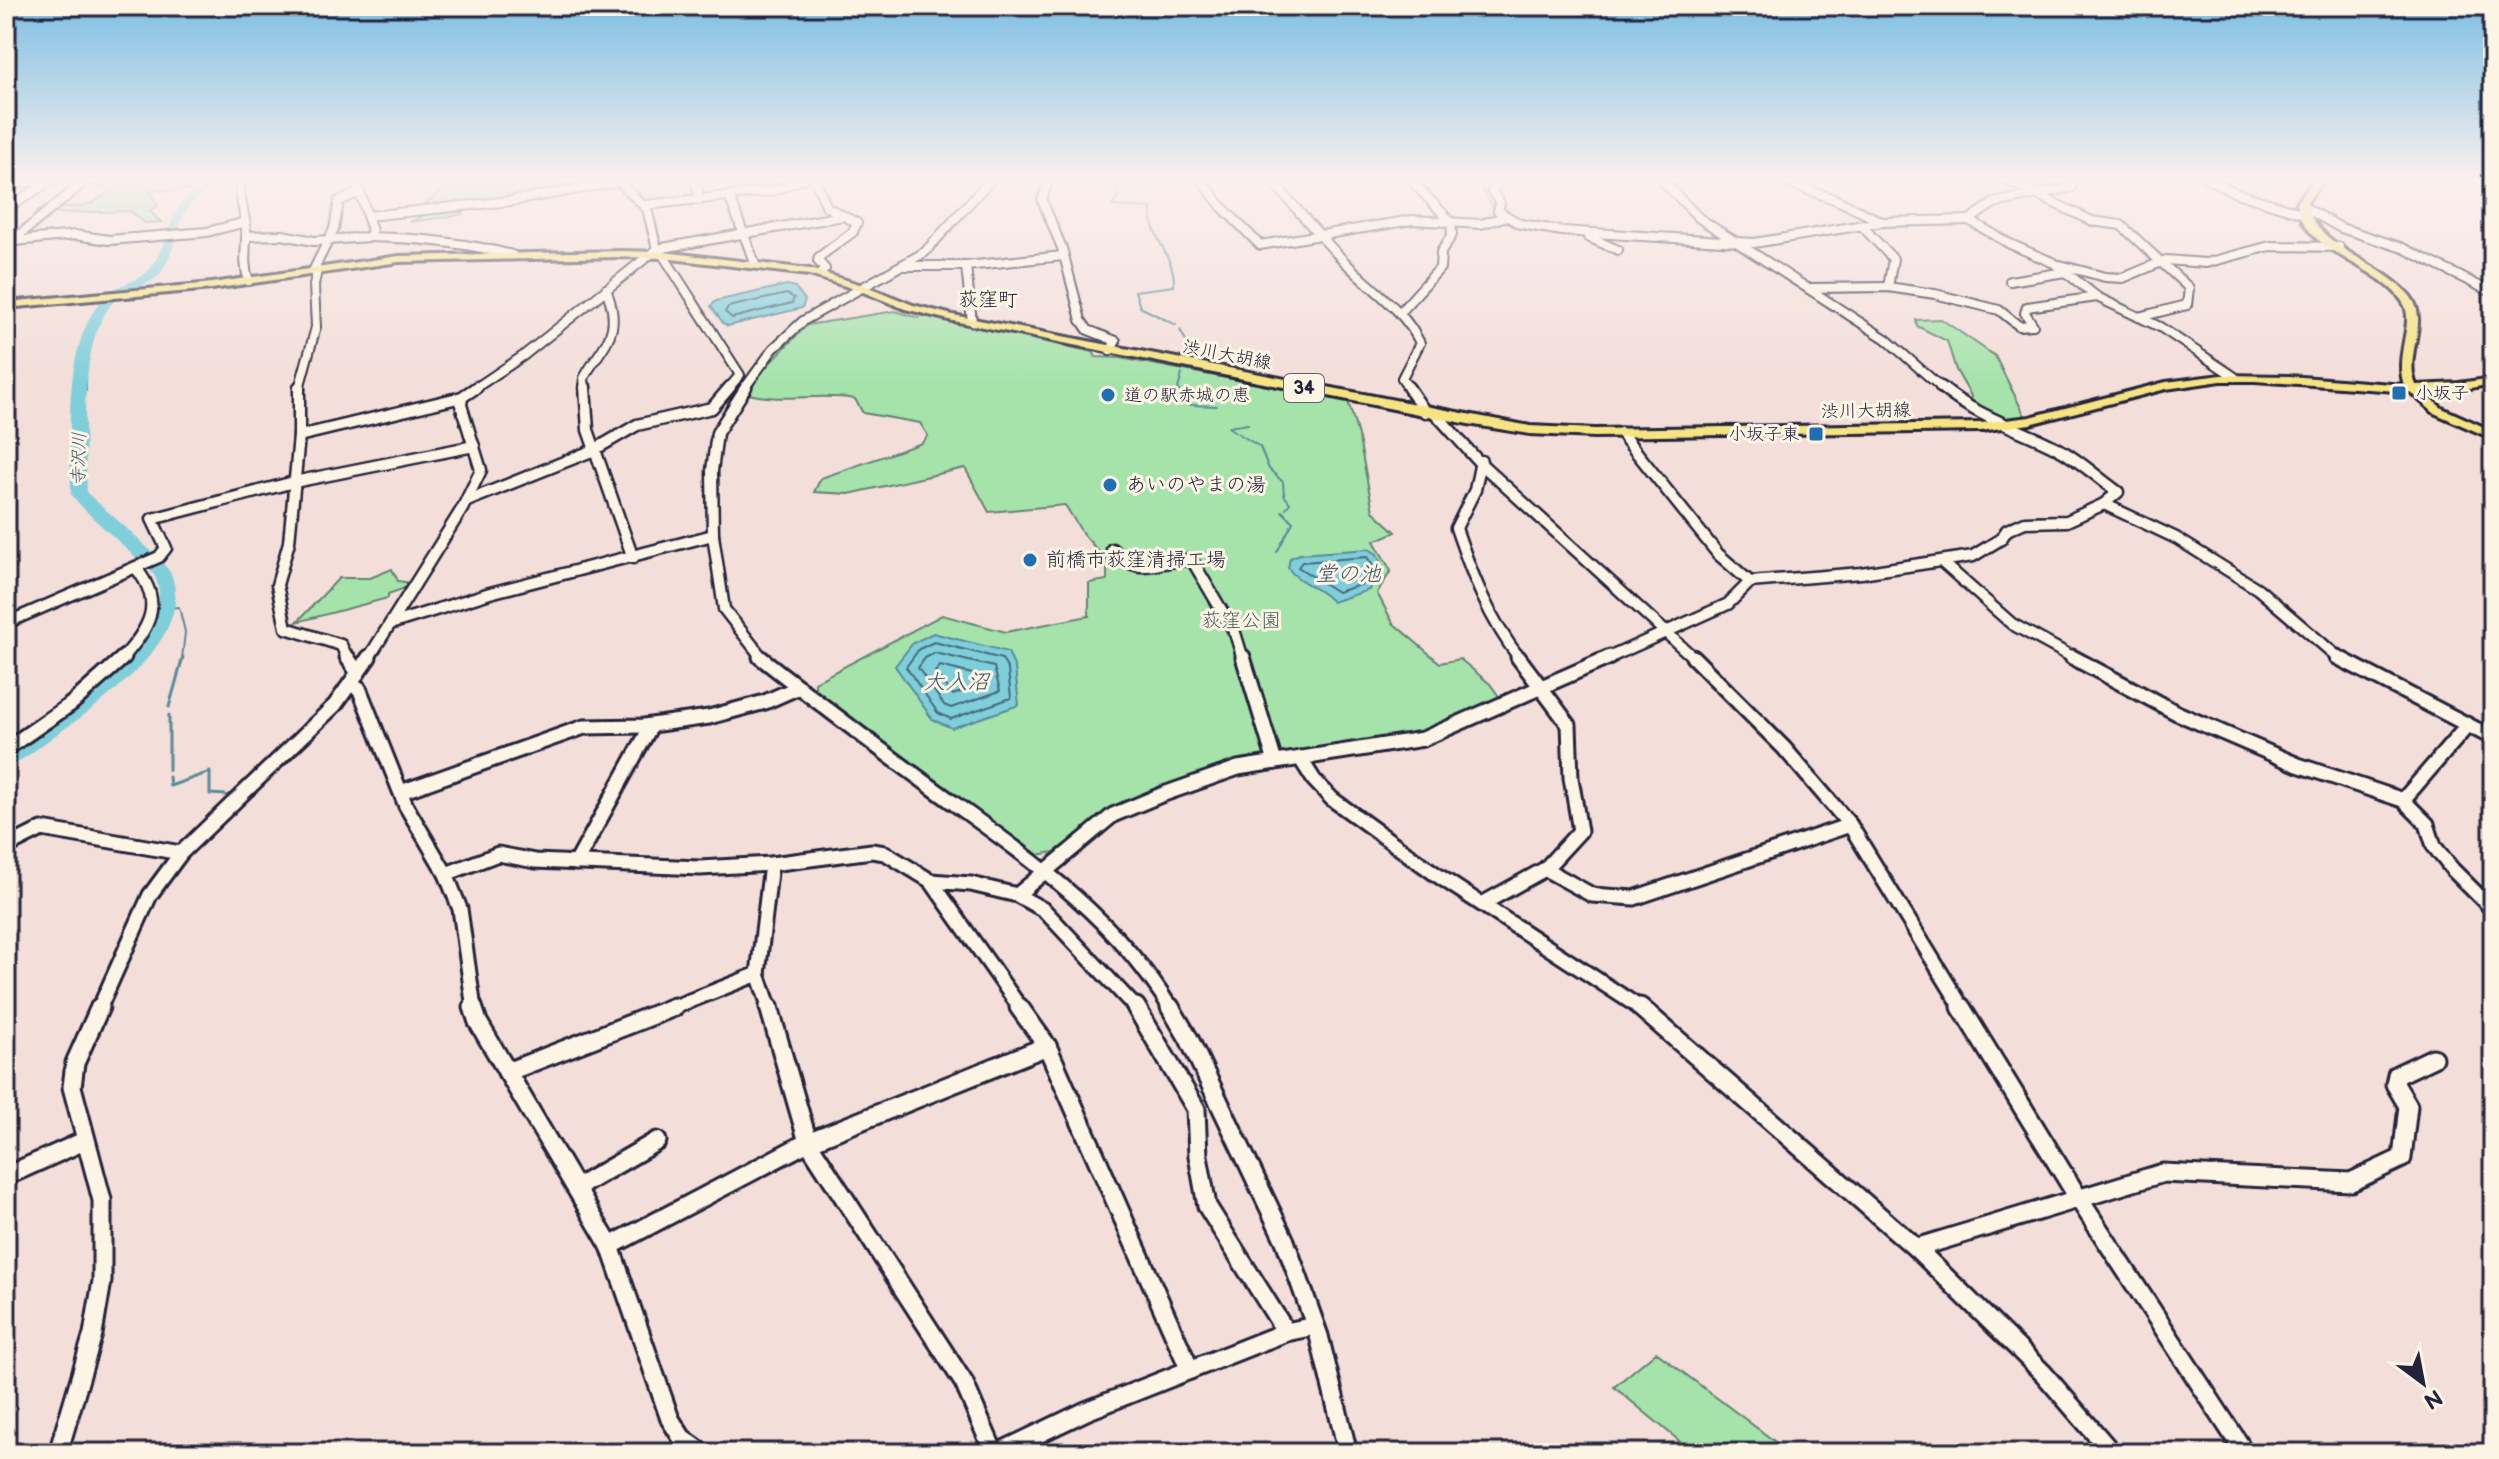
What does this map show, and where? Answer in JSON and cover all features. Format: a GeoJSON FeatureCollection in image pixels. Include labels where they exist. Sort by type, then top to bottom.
{"type":"FeatureCollection","features":[{"type":"Feature","properties":{"kind":"main road"},"geometry":{"type":"LineString","coordinates":[[2339,247],[2398,291],[2411,306],[2413,318],[2403,371],[2413,391],[2434,407],[2493,435]]}},
{"type":"Feature","properties":{"kind":"main road","name":"渋川大胡線"},"geometry":{"type":"LineString","coordinates":[[6,305],[249,281],[399,259],[656,253],[820,274],[909,307],[972,322],[1430,413],[1530,430],[1621,433],[2004,425],[2058,415],[2177,383],[2235,377],[2271,377],[2413,391],[2460,388],[2493,381]]}},
{"type":"Feature","properties":{"kind":"street"},"geometry":{"type":"LineString","coordinates":[[243,246],[240,260],[249,281]]}},
{"type":"Feature","properties":{"kind":"street"},"geometry":{"type":"LineString","coordinates":[[325,246],[315,271],[316,327],[299,380],[299,436],[289,542],[277,585],[284,627],[341,645],[401,792],[446,874],[460,909],[478,1022],[610,1246],[670,1419],[682,1438],[703,1453]]}},
{"type":"Feature","properties":{"kind":"street"},"geometry":{"type":"LineString","coordinates":[[458,246],[512,255]]}},
{"type":"Feature","properties":{"kind":"street"},"geometry":{"type":"LineString","coordinates":[[655,246],[656,253],[742,382],[717,433],[712,471],[713,535],[724,609],[756,654],[1045,870],[1117,935],[1151,976],[1182,1026],[1285,1241],[1315,1326],[1348,1453]]}},
{"type":"Feature","properties":{"kind":"street"},"geometry":{"type":"LineString","coordinates":[[299,436],[462,397],[515,362],[656,253],[688,246]]}},
{"type":"Feature","properties":{"kind":"street"},"geometry":{"type":"LineString","coordinates":[[748,246],[755,264]]}},
{"type":"Feature","properties":{"kind":"street"},"geometry":{"type":"LineString","coordinates":[[820,274],[825,269],[818,261],[819,257],[834,246]]}},
{"type":"Feature","properties":{"kind":"street"},"geometry":{"type":"LineString","coordinates":[[467,501],[594,450],[637,425],[712,408],[803,321],[904,266],[930,246]]}},
{"type":"Feature","properties":{"kind":"street"},"geometry":{"type":"LineString","coordinates":[[1059,246],[1081,320],[1088,330],[1116,341],[1117,345],[1110,351]]}},
{"type":"Feature","properties":{"kind":"street"},"geometry":{"type":"LineString","coordinates":[[1331,246],[1401,311],[1420,343],[1402,378],[1430,413],[1509,491],[1666,633],[1814,778],[1850,825],[2079,1199],[2245,1453]]}},
{"type":"Feature","properties":{"kind":"street"},"geometry":{"type":"LineString","coordinates":[[1401,311],[1440,268],[1441,252],[1445,246]]}},
{"type":"Feature","properties":{"kind":"street"},"geometry":{"type":"LineString","coordinates":[[1609,246],[1618,250]]}},
{"type":"Feature","properties":{"kind":"street"},"geometry":{"type":"LineString","coordinates":[[1017,895],[1113,815],[1238,768],[1423,739],[1445,732],[1728,604],[1750,582],[1943,563],[1973,556],[2001,539],[2007,530],[2025,522],[2067,521],[2104,504],[2118,492],[2059,449],[2004,425],[1954,398],[1886,339],[1740,246]]}},
{"type":"Feature","properties":{"kind":"street"},"geometry":{"type":"LineString","coordinates":[[1881,246],[1893,259],[1888,287]]}},
{"type":"Feature","properties":{"kind":"street"},"geometry":{"type":"LineString","coordinates":[[2015,246],[2054,263],[2128,278],[2154,268],[2160,261]]}},
{"type":"Feature","properties":{"kind":"street"},"geometry":{"type":"LineString","coordinates":[[2139,317],[2187,305],[2189,288],[2144,246]]}},
{"type":"Feature","properties":{"kind":"street"},"geometry":{"type":"LineString","coordinates":[[2160,261],[2206,263],[2270,246]]}},
{"type":"Feature","properties":{"kind":"street"},"geometry":{"type":"LineString","coordinates":[[2276,246],[2339,247]]}},
{"type":"Feature","properties":{"kind":"street"},"geometry":{"type":"LineString","coordinates":[[2397,246],[2493,293]]}},
{"type":"Feature","properties":{"kind":"street"},"geometry":{"type":"LineString","coordinates":[[904,266],[966,266],[1063,256]]}},
{"type":"Feature","properties":{"kind":"street"},"geometry":{"type":"LineString","coordinates":[[2054,263],[2097,297],[2139,317],[2215,361],[2235,377]]}},
{"type":"Feature","properties":{"kind":"street"},"geometry":{"type":"LineString","coordinates":[[966,266],[972,322]]}},
{"type":"Feature","properties":{"kind":"street"},"geometry":{"type":"LineString","coordinates":[[2010,281],[2065,272]]}},
{"type":"Feature","properties":{"kind":"street"},"geometry":{"type":"LineString","coordinates":[[1810,288],[1888,287],[1935,294],[1999,310],[2019,326],[2033,325],[2025,313],[2027,307],[2097,297]]}},
{"type":"Feature","properties":{"kind":"street"},"geometry":{"type":"LineString","coordinates":[[606,289],[614,314],[605,349],[584,378],[588,430],[633,558]]}},
{"type":"Feature","properties":{"kind":"street"},"geometry":{"type":"LineString","coordinates":[[58,1453],[93,1334],[102,1281],[102,1200],[72,1087],[75,1063],[150,895],[181,853],[335,705],[467,501],[482,474],[461,405],[462,397]]}},
{"type":"Feature","properties":{"kind":"street"},"geometry":{"type":"LineString","coordinates":[[1621,433],[1718,554],[1750,582]]}},
{"type":"Feature","properties":{"kind":"street"},"geometry":{"type":"LineString","coordinates":[[6,623],[159,557],[166,548],[152,519],[294,482],[474,446]]}},
{"type":"Feature","properties":{"kind":"street"},"geometry":{"type":"LineString","coordinates":[[1481,461],[1475,490],[1456,528],[1473,577],[1499,632],[1569,725],[1571,778],[1580,831],[1545,869],[1482,904]]}},
{"type":"Feature","properties":{"kind":"street"},"geometry":{"type":"LineString","coordinates":[[2104,504],[2176,538],[2258,589],[2322,647],[2346,664],[2493,738]]}},
{"type":"Feature","properties":{"kind":"street"},"geometry":{"type":"LineString","coordinates":[[390,624],[490,593],[713,535]]}},
{"type":"Feature","properties":{"kind":"street"},"geometry":{"type":"LineString","coordinates":[[1112,549],[1126,567],[1136,569],[1192,560],[1235,633],[1275,762]]}},
{"type":"Feature","properties":{"kind":"street"},"geometry":{"type":"LineString","coordinates":[[1943,563],[2012,624],[2124,686],[2199,723],[2298,765],[2403,800],[2427,824],[2434,846],[2452,869],[2493,910]]}},
{"type":"Feature","properties":{"kind":"street"},"geometry":{"type":"LineString","coordinates":[[6,749],[95,683],[138,639],[149,619],[153,597],[140,567]]}},
{"type":"Feature","properties":{"kind":"street"},"geometry":{"type":"LineString","coordinates":[[401,792],[584,727],[604,723],[651,726],[753,708],[799,687]]}},
{"type":"Feature","properties":{"kind":"street"},"geometry":{"type":"LineString","coordinates":[[2403,800],[2468,725]]}},
{"type":"Feature","properties":{"kind":"street"},"geometry":{"type":"LineString","coordinates":[[576,863],[651,726]]}},
{"type":"Feature","properties":{"kind":"street"},"geometry":{"type":"LineString","coordinates":[[1300,758],[1314,780],[1332,799],[1434,873],[1639,1006],[1916,1248],[2043,1373],[2112,1453]]}},
{"type":"Feature","properties":{"kind":"street"},"geometry":{"type":"LineString","coordinates":[[1545,869],[1592,895],[1634,898],[1850,825]]}},
{"type":"Feature","properties":{"kind":"street"},"geometry":{"type":"LineString","coordinates":[[6,847],[42,829],[181,853]]}},
{"type":"Feature","properties":{"kind":"street"},"geometry":{"type":"LineString","coordinates":[[446,874],[498,854],[535,861],[700,868],[771,864],[872,851],[885,853],[931,881],[1047,1046],[1190,1370]]}},
{"type":"Feature","properties":{"kind":"street"},"geometry":{"type":"LineString","coordinates":[[771,864],[758,974],[780,1039],[808,1142],[964,1383],[996,1453],[1086,1411],[1286,1332],[1315,1326]]}},
{"type":"Feature","properties":{"kind":"street"},"geometry":{"type":"LineString","coordinates":[[931,881],[971,884],[1017,895],[1044,910],[1135,1005],[1196,1109],[1198,1156],[1207,1206],[1286,1332]]}},
{"type":"Feature","properties":{"kind":"street"},"geometry":{"type":"LineString","coordinates":[[507,1072],[758,974]]}},
{"type":"Feature","properties":{"kind":"street"},"geometry":{"type":"LineString","coordinates":[[610,1246],[808,1142],[1047,1046]]}},
{"type":"Feature","properties":{"kind":"street"},"geometry":{"type":"LineString","coordinates":[[1916,1248],[2163,1173],[2351,1182],[2402,1158],[2408,1106],[2395,1084],[2397,1075],[2433,1058]]}},
{"type":"Feature","properties":{"kind":"street"},"geometry":{"type":"LineString","coordinates":[[6,1176],[84,1141]]}},
{"type":"Feature","properties":{"kind":"street"},"geometry":{"type":"LineString","coordinates":[[576,1188],[657,1141]]}},
{"type":"Feature","properties":{"kind":"green space","name":"荻窪公園"},"geometry":{"type":"Polygon","coordinates":[[[895,311],[1093,352],[1096,357],[1120,358],[1348,401],[1373,511],[1396,532],[1374,541],[1391,571],[1377,593],[1393,623],[1440,663],[1460,659],[1490,684],[1503,702],[1439,731],[1237,764],[1109,813],[1054,852],[1038,855],[815,692],[815,682],[942,615],[1006,632],[1089,616],[1089,583],[1107,580],[1107,561],[1083,534],[1065,505],[989,512],[965,468],[849,494],[814,492],[821,478],[922,443],[928,436],[920,423],[863,413],[855,399],[775,398],[749,394],[759,374],[807,325],[895,311]]]}},
{"type":"Feature","properties":{"kind":"green space"},"geometry":{"type":"Polygon","coordinates":[[[1941,319],[1995,356],[2026,418],[2006,422],[1969,403],[1971,396],[1956,370],[1947,341],[1917,326],[1916,320],[1941,319]]]}},
{"type":"Feature","properties":{"kind":"green space"},"geometry":{"type":"Polygon","coordinates":[[[392,569],[398,581],[411,583],[408,587],[388,594],[388,598],[297,622],[339,578],[370,578],[392,569]]]}},
{"type":"Feature","properties":{"kind":"green space"},"geometry":{"type":"Polygon","coordinates":[[[1656,1352],[1790,1453],[1694,1453],[1614,1387],[1656,1352]]]}},
{"type":"Feature","properties":{"kind":"water"},"geometry":{"type":"Polygon","coordinates":[[[787,285],[795,287],[805,300],[802,308],[728,326],[711,306],[716,301],[787,285]]]}},
{"type":"Feature","properties":{"kind":"water","name":"堂の池"},"geometry":{"type":"Polygon","coordinates":[[[1369,549],[1377,554],[1381,563],[1369,590],[1332,602],[1288,568],[1290,558],[1300,554],[1369,549]]]}},
{"type":"Feature","properties":{"kind":"water","name":"大入沼"},"geometry":{"type":"Polygon","coordinates":[[[933,633],[1008,652],[1015,668],[1019,705],[952,728],[933,720],[895,666],[913,643],[933,633]]]}},
{"type":"Feature","properties":{"kind":"waterway","name":"寺沢川"},"geometry":{"type":"LineString","coordinates":[[6,760],[116,679],[142,653],[160,626],[168,599],[162,573],[79,494],[79,420],[83,363],[97,315],[115,294],[152,275],[168,246]]}},
{"type":"Feature","properties":{"kind":"waterway"},"geometry":{"type":"LineString","coordinates":[[1162,246],[1174,275],[1174,286],[1135,291],[1140,307],[1176,325]]}},
{"type":"Feature","properties":{"kind":"waterway"},"geometry":{"type":"LineString","coordinates":[[1180,330],[1192,351],[1188,362]]}},
{"type":"Feature","properties":{"kind":"waterway"},"geometry":{"type":"LineString","coordinates":[[80,392],[86,390],[86,365]]}},
{"type":"Feature","properties":{"kind":"waterway"},"geometry":{"type":"LineString","coordinates":[[1182,374],[1178,389],[1190,405],[1217,406]]}},
{"type":"Feature","properties":{"kind":"waterway"},"geometry":{"type":"LineString","coordinates":[[1248,424],[1228,427],[1260,447],[1269,469],[1283,482],[1284,495],[1290,503],[1286,508]]}},
{"type":"Feature","properties":{"kind":"waterway"},"geometry":{"type":"LineString","coordinates":[[1277,552],[1293,522],[1282,511]]}},
{"type":"Feature","properties":{"kind":"waterway"},"geometry":{"type":"LineString","coordinates":[[168,608],[179,607],[185,632],[182,659]]}},
{"type":"Feature","properties":{"kind":"waterway"},"geometry":{"type":"LineString","coordinates":[[169,707],[183,657]]}},
{"type":"Feature","properties":{"kind":"waterway"},"geometry":{"type":"LineString","coordinates":[[169,715],[169,770]]}},
{"type":"Feature","properties":{"kind":"waterway"},"geometry":{"type":"LineString","coordinates":[[169,777],[170,786],[210,772],[210,794],[226,795]]}},
{"type":"Feature","properties":{"kind":"place","name":"小坂子"},"geometry":{"type":"Point","coordinates":[2399,393]}},
{"type":"Feature","properties":{"kind":"place","name":"道の駅赤城の恵"},"geometry":{"type":"Point","coordinates":[1108,395]}},
{"type":"Feature","properties":{"kind":"place","name":"小坂子東"},"geometry":{"type":"Point","coordinates":[1816,434]}},
{"type":"Feature","properties":{"kind":"place","name":"あいのやまの湯"},"geometry":{"type":"Point","coordinates":[1110,485]}},
{"type":"Feature","properties":{"kind":"place","name":"前橋市荻窪清掃工場"},"geometry":{"type":"Point","coordinates":[1030,560]}},
{"type":"Feature","properties":{"kind":"district","name":"荻窪町"},"geometry":{"type":"Point","coordinates":[988,300]}}]}
